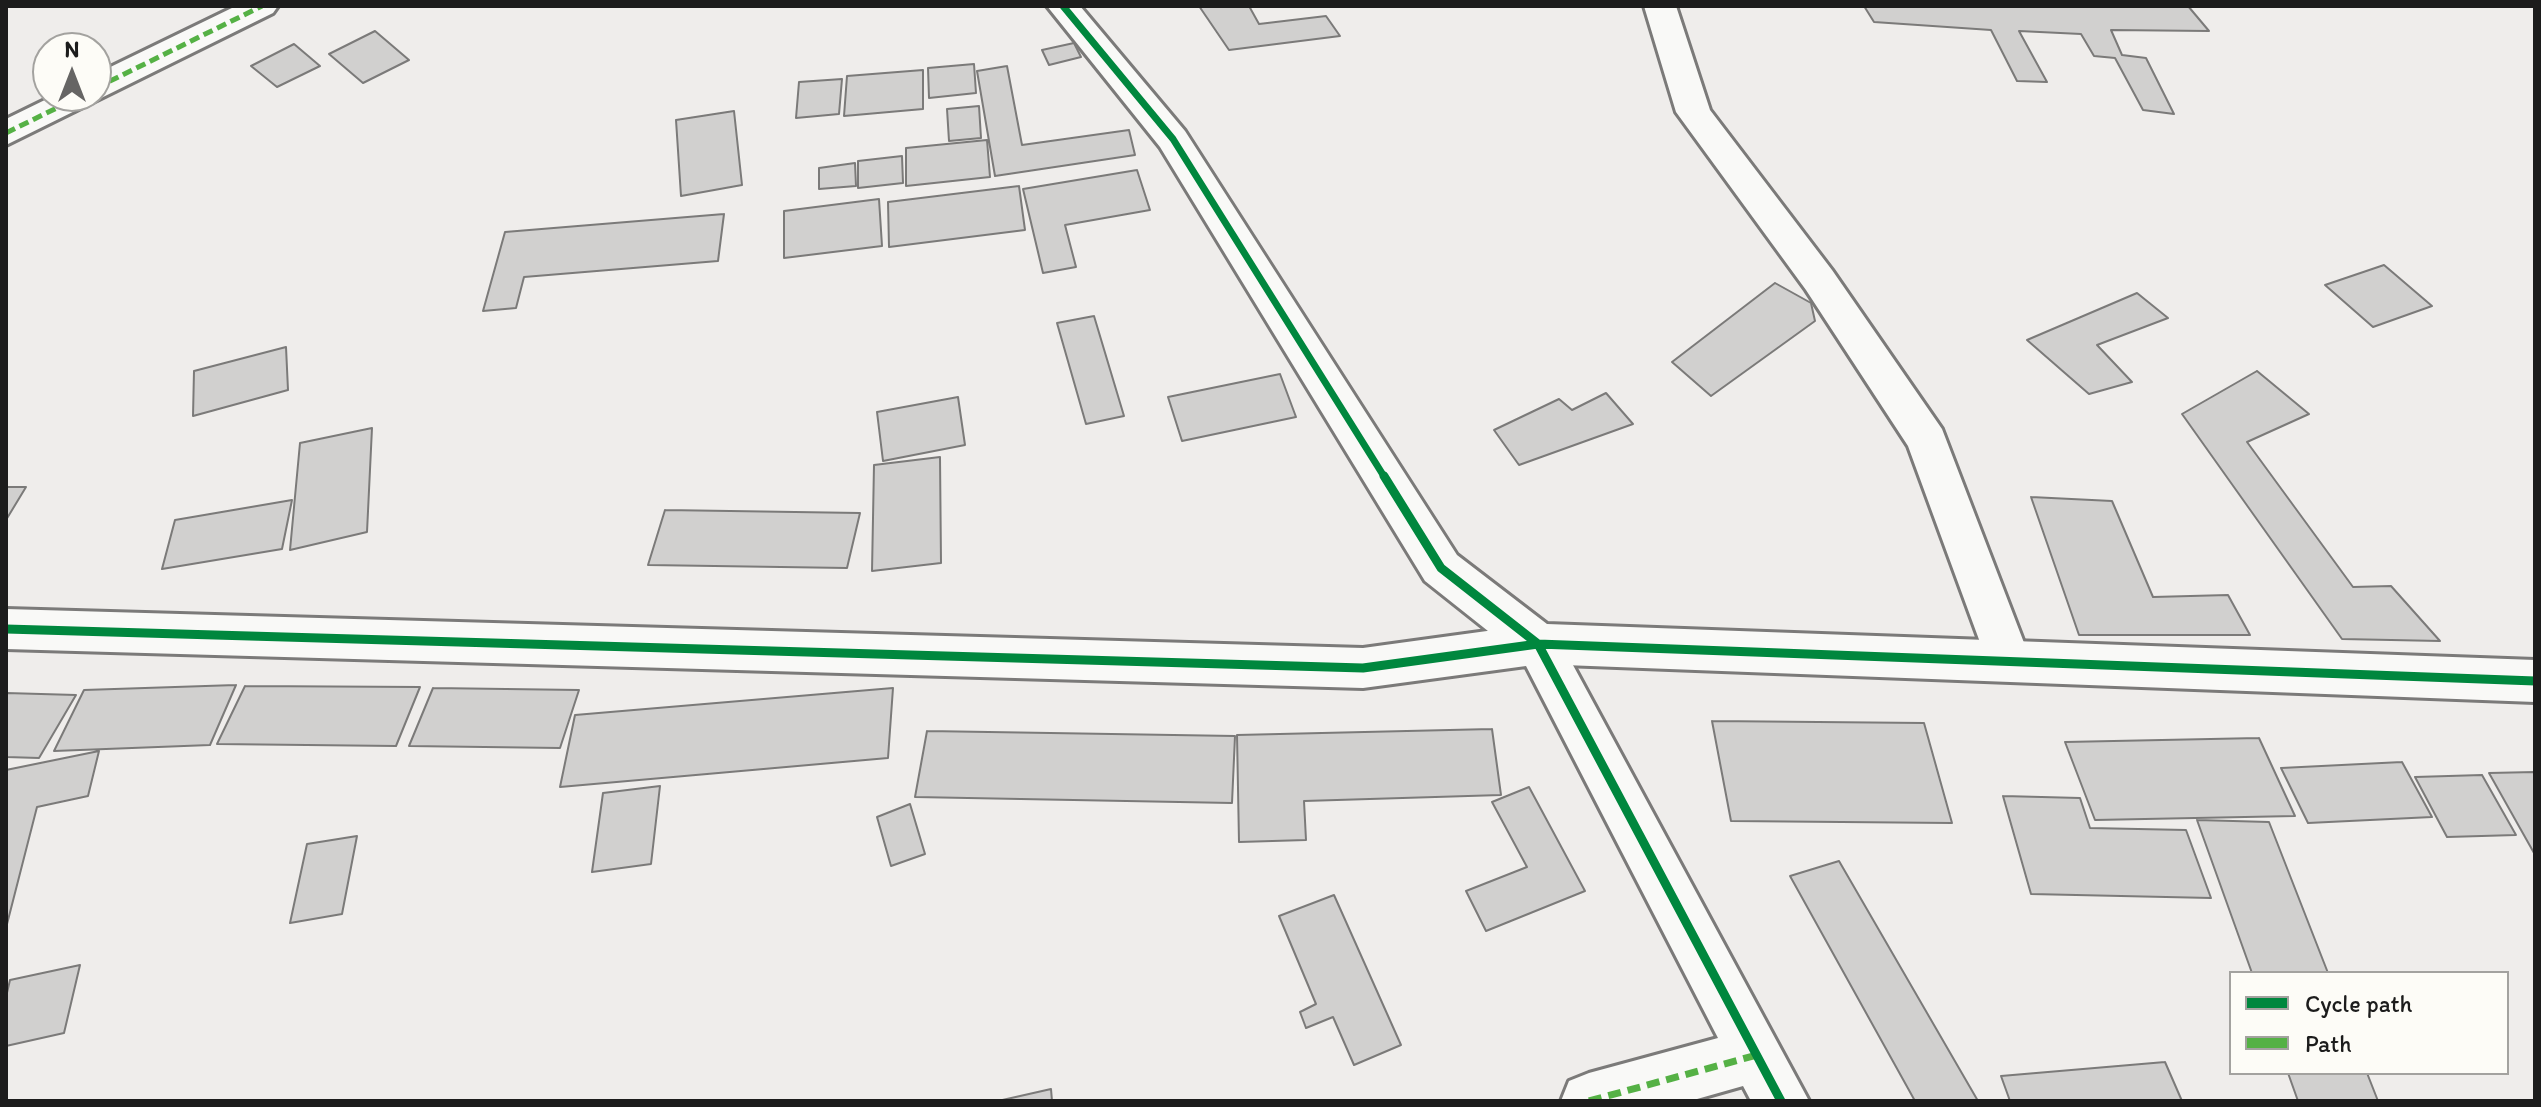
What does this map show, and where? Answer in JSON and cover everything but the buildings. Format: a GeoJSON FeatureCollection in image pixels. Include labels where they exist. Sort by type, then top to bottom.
{"type":"FeatureCollection","features":[{"type":"Feature","properties":{"kind":"street"},"geometry":{"type":"LineString","coordinates":[[112,80],[262,6]]}},
{"type":"Feature","properties":{"kind":"street"},"geometry":{"type":"LineString","coordinates":[[1063,6],[1173,139],[1441,568],[1538,644],[1769,1078],[1589,1101]]}},
{"type":"Feature","properties":{"kind":"street"},"geometry":{"type":"LineString","coordinates":[[1660,6],[1693,112],[1819,280],[1927,441],[2008,661]]}},
{"type":"Feature","properties":{"kind":"street"},"geometry":{"type":"LineString","coordinates":[[6,133],[49,112]]}},
{"type":"Feature","properties":{"kind":"street"},"geometry":{"type":"LineString","coordinates":[[6,629],[1363,668],[1538,644],[2535,681]]}},
{"type":"Feature","properties":{"kind":"marked path"},"geometry":{"type":"LineString","coordinates":[[112,80],[262,6]]}},
{"type":"Feature","properties":{"kind":"marked path"},"geometry":{"type":"LineString","coordinates":[[6,133],[49,112]]}},
{"type":"Feature","properties":{"kind":"marked path"},"geometry":{"type":"LineString","coordinates":[[1589,1101],[1757,1055]]}},
{"type":"Feature","properties":{"kind":"cycle path"},"geometry":{"type":"LineString","coordinates":[[1063,6],[1173,139],[1441,568],[1538,644],[2535,681]]}},
{"type":"Feature","properties":{"kind":"cycle path"},"geometry":{"type":"LineString","coordinates":[[6,629],[1363,668],[1538,644],[1781,1101]]}}]}
